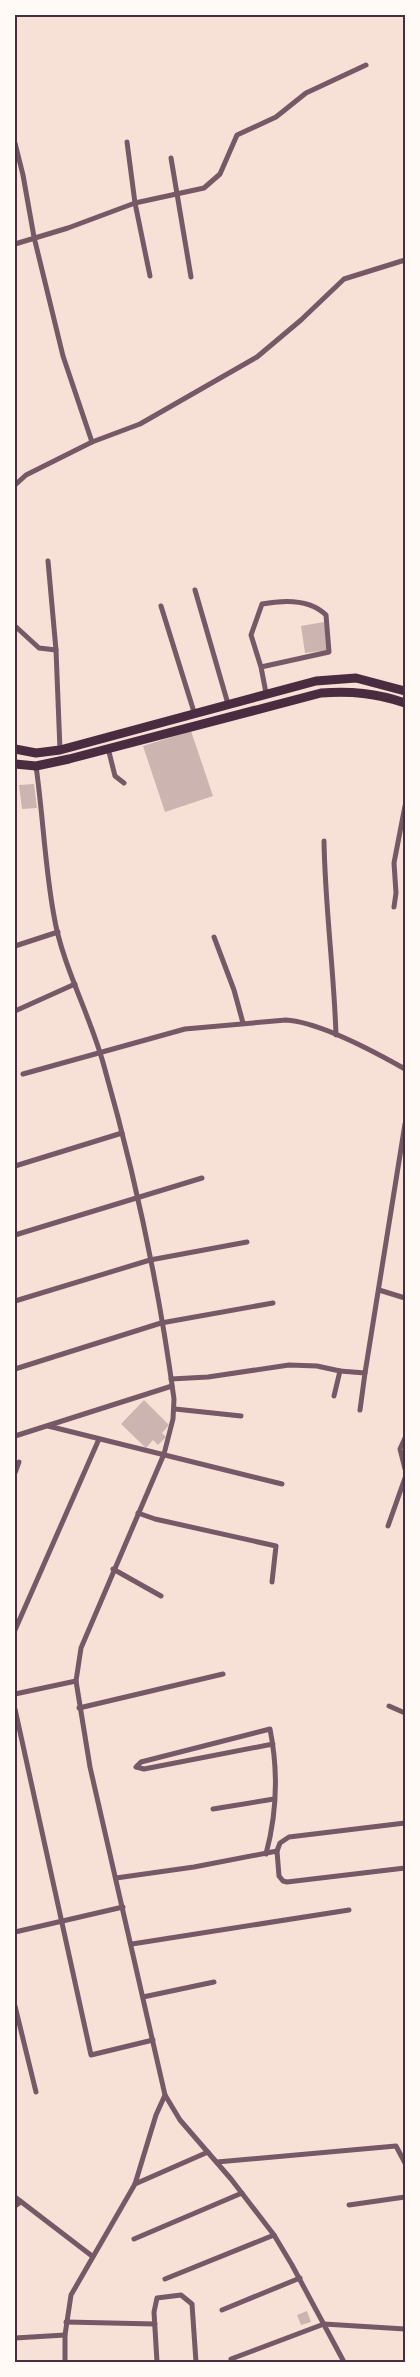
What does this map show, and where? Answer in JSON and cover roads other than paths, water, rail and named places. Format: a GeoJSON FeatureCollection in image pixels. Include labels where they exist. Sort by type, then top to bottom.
{"type":"FeatureCollection","features":[{"type":"Feature","properties":{"kind":"highway"},"geometry":{"type":"LineString","coordinates":[[15,749],[36,753],[60,750],[172,720],[194,712],[316,681],[356,678],[405,691]]}},
{"type":"Feature","properties":{"kind":"highway"},"geometry":{"type":"LineString","coordinates":[[15,764],[36,766],[321,693],[347,691],[370,693],[405,703]]}},
{"type":"Feature","properties":{"kind":"highway"},"geometry":{"type":"LineString","coordinates":[[172,720],[175,731]]}},
{"type":"Feature","properties":{"kind":"street"},"geometry":{"type":"LineString","coordinates":[[15,244],[68,228],[135,203],[204,188],[220,174],[237,135],[276,117],[306,93],[366,65]]}},
{"type":"Feature","properties":{"kind":"street"},"geometry":{"type":"LineString","coordinates":[[126,142],[135,203],[150,276]]}},
{"type":"Feature","properties":{"kind":"street"},"geometry":{"type":"LineString","coordinates":[[15,143],[34,237],[63,356],[92,442]]}},
{"type":"Feature","properties":{"kind":"street"},"geometry":{"type":"LineString","coordinates":[[171,158],[191,277]]}},
{"type":"Feature","properties":{"kind":"street"},"geometry":{"type":"LineString","coordinates":[[15,485],[26,475],[92,442],[140,424],[257,357],[295,326],[344,279],[405,260]]}},
{"type":"Feature","properties":{"kind":"street"},"geometry":{"type":"LineString","coordinates":[[48,561],[56,650],[60,750]]}},
{"type":"Feature","properties":{"kind":"street"},"geometry":{"type":"LineString","coordinates":[[195,590],[228,704]]}},
{"type":"Feature","properties":{"kind":"street"},"geometry":{"type":"LineString","coordinates":[[261,667],[329,652],[326,616],[312,605],[289,601],[262,604],[251,632],[266,693]]}},
{"type":"Feature","properties":{"kind":"street"},"geometry":{"type":"LineString","coordinates":[[161,606],[194,712]]}},
{"type":"Feature","properties":{"kind":"street"},"geometry":{"type":"LineString","coordinates":[[15,626],[39,648],[56,650]]}},
{"type":"Feature","properties":{"kind":"street"},"geometry":{"type":"LineString","coordinates":[[108,748],[115,776],[124,783]]}},
{"type":"Feature","properties":{"kind":"street"},"geometry":{"type":"LineString","coordinates":[[36,766],[54,916],[75,984],[100,1052],[138,1198],[171,1379],[174,1409],[164,1454],[113,1569],[81,1648],[76,1681],[90,1767],[132,1944],[165,2096],[180,2120],[217,2162],[274,2235],[300,2278],[344,2362]]}},
{"type":"Feature","properties":{"kind":"street"},"geometry":{"type":"LineString","coordinates":[[394,907],[396,893],[394,863],[405,806]]}},
{"type":"Feature","properties":{"kind":"street"},"geometry":{"type":"LineString","coordinates":[[324,841],[324,887],[333,979],[336,1036]]}},
{"type":"Feature","properties":{"kind":"street"},"geometry":{"type":"LineString","coordinates":[[15,946],[58,932]]}},
{"type":"Feature","properties":{"kind":"street"},"geometry":{"type":"LineString","coordinates":[[214,937],[234,990],[243,1023]]}},
{"type":"Feature","properties":{"kind":"street"},"geometry":{"type":"LineString","coordinates":[[15,1011],[75,984]]}},
{"type":"Feature","properties":{"kind":"street"},"geometry":{"type":"LineString","coordinates":[[23,1074],[185,1029],[243,1023],[295,1021],[369,1049],[405,1069]]}},
{"type":"Feature","properties":{"kind":"street"},"geometry":{"type":"LineString","coordinates":[[360,1410],[405,1124]]}},
{"type":"Feature","properties":{"kind":"street"},"geometry":{"type":"LineString","coordinates":[[15,1166],[122,1133]]}},
{"type":"Feature","properties":{"kind":"street"},"geometry":{"type":"LineString","coordinates":[[15,1235],[202,1178]]}},
{"type":"Feature","properties":{"kind":"street"},"geometry":{"type":"LineString","coordinates":[[15,1301],[150,1260],[247,1242]]}},
{"type":"Feature","properties":{"kind":"street"},"geometry":{"type":"LineString","coordinates":[[379,1290],[405,1298]]}},
{"type":"Feature","properties":{"kind":"street"},"geometry":{"type":"LineString","coordinates":[[15,1369],[161,1323],[273,1303]]}},
{"type":"Feature","properties":{"kind":"street"},"geometry":{"type":"LineString","coordinates":[[171,1379],[208,1377],[289,1365],[317,1366],[340,1371],[365,1373]]}},
{"type":"Feature","properties":{"kind":"street"},"geometry":{"type":"LineString","coordinates":[[334,1396],[340,1371]]}},
{"type":"Feature","properties":{"kind":"street"},"geometry":{"type":"LineString","coordinates":[[15,1436],[172,1386]]}},
{"type":"Feature","properties":{"kind":"street"},"geometry":{"type":"LineString","coordinates":[[174,1409],[241,1416]]}},
{"type":"Feature","properties":{"kind":"street"},"geometry":{"type":"LineString","coordinates":[[48,1426],[282,1484]]}},
{"type":"Feature","properties":{"kind":"street"},"geometry":{"type":"LineString","coordinates":[[405,1438],[400,1449],[405,1469]]}},
{"type":"Feature","properties":{"kind":"street"},"geometry":{"type":"LineString","coordinates":[[15,1630],[24,1605],[99,1439]]}},
{"type":"Feature","properties":{"kind":"street"},"geometry":{"type":"LineString","coordinates":[[15,1473],[19,1462]]}},
{"type":"Feature","properties":{"kind":"street"},"geometry":{"type":"LineString","coordinates":[[388,1526],[405,1478]]}},
{"type":"Feature","properties":{"kind":"street"},"geometry":{"type":"LineString","coordinates":[[138,1513],[165,1522],[276,1546],[272,1582]]}},
{"type":"Feature","properties":{"kind":"street"},"geometry":{"type":"LineString","coordinates":[[113,1569],[161,1596]]}},
{"type":"Feature","properties":{"kind":"street"},"geometry":{"type":"LineString","coordinates":[[79,1708],[223,1674]]}},
{"type":"Feature","properties":{"kind":"street"},"geometry":{"type":"LineString","coordinates":[[15,1694],[76,1681]]}},
{"type":"Feature","properties":{"kind":"street"},"geometry":{"type":"LineString","coordinates":[[389,1706],[405,1713]]}},
{"type":"Feature","properties":{"kind":"street"},"geometry":{"type":"LineString","coordinates":[[15,1709],[91,2055],[153,2040]]}},
{"type":"Feature","properties":{"kind":"street"},"geometry":{"type":"LineString","coordinates":[[266,1854],[272,1829],[276,1776],[273,1744],[270,1729],[141,1762],[136,1767],[144,1769],[273,1744]]}},
{"type":"Feature","properties":{"kind":"street"},"geometry":{"type":"LineString","coordinates":[[213,1809],[274,1799]]}},
{"type":"Feature","properties":{"kind":"street"},"geometry":{"type":"LineString","coordinates":[[405,1823],[289,1837],[280,1842],[277,1851],[279,1876],[280,1879],[287,1882],[405,1868]]}},
{"type":"Feature","properties":{"kind":"street"},"geometry":{"type":"LineString","coordinates":[[116,1878],[194,1867],[277,1851]]}},
{"type":"Feature","properties":{"kind":"street"},"geometry":{"type":"LineString","coordinates":[[15,1932],[123,1907]]}},
{"type":"Feature","properties":{"kind":"street"},"geometry":{"type":"LineString","coordinates":[[132,1944],[348,1910]]}},
{"type":"Feature","properties":{"kind":"street"},"geometry":{"type":"LineString","coordinates":[[143,1997],[214,1982]]}},
{"type":"Feature","properties":{"kind":"street"},"geometry":{"type":"LineString","coordinates":[[15,2006],[36,2092]]}},
{"type":"Feature","properties":{"kind":"street"},"geometry":{"type":"LineString","coordinates":[[65,2362],[66,2322],[71,2295],[135,2184],[156,2115],[165,2096]]}},
{"type":"Feature","properties":{"kind":"street"},"geometry":{"type":"LineString","coordinates":[[217,2162],[396,2146],[405,2163]]}},
{"type":"Feature","properties":{"kind":"street"},"geometry":{"type":"LineString","coordinates":[[135,2184],[208,2152]]}},
{"type":"Feature","properties":{"kind":"street"},"geometry":{"type":"LineString","coordinates":[[134,2239],[242,2193]]}},
{"type":"Feature","properties":{"kind":"street"},"geometry":{"type":"LineString","coordinates":[[15,2197],[92,2256]]}},
{"type":"Feature","properties":{"kind":"street"},"geometry":{"type":"LineString","coordinates":[[349,2204],[405,2197]]}},
{"type":"Feature","properties":{"kind":"street"},"geometry":{"type":"LineString","coordinates":[[15,2206],[22,2202]]}},
{"type":"Feature","properties":{"kind":"street"},"geometry":{"type":"LineString","coordinates":[[165,2279],[274,2235]]}},
{"type":"Feature","properties":{"kind":"street"},"geometry":{"type":"LineString","coordinates":[[222,2310],[300,2278]]}},
{"type":"Feature","properties":{"kind":"street"},"geometry":{"type":"LineString","coordinates":[[157,2362],[154,2312],[157,2298],[181,2295],[192,2304],[196,2362]]}},
{"type":"Feature","properties":{"kind":"street"},"geometry":{"type":"LineString","coordinates":[[66,2322],[155,2324]]}},
{"type":"Feature","properties":{"kind":"street"},"geometry":{"type":"LineString","coordinates":[[231,2359],[324,2324],[405,2329]]}},
{"type":"Feature","properties":{"kind":"street"},"geometry":{"type":"LineString","coordinates":[[15,2338],[65,2335]]}}]}
